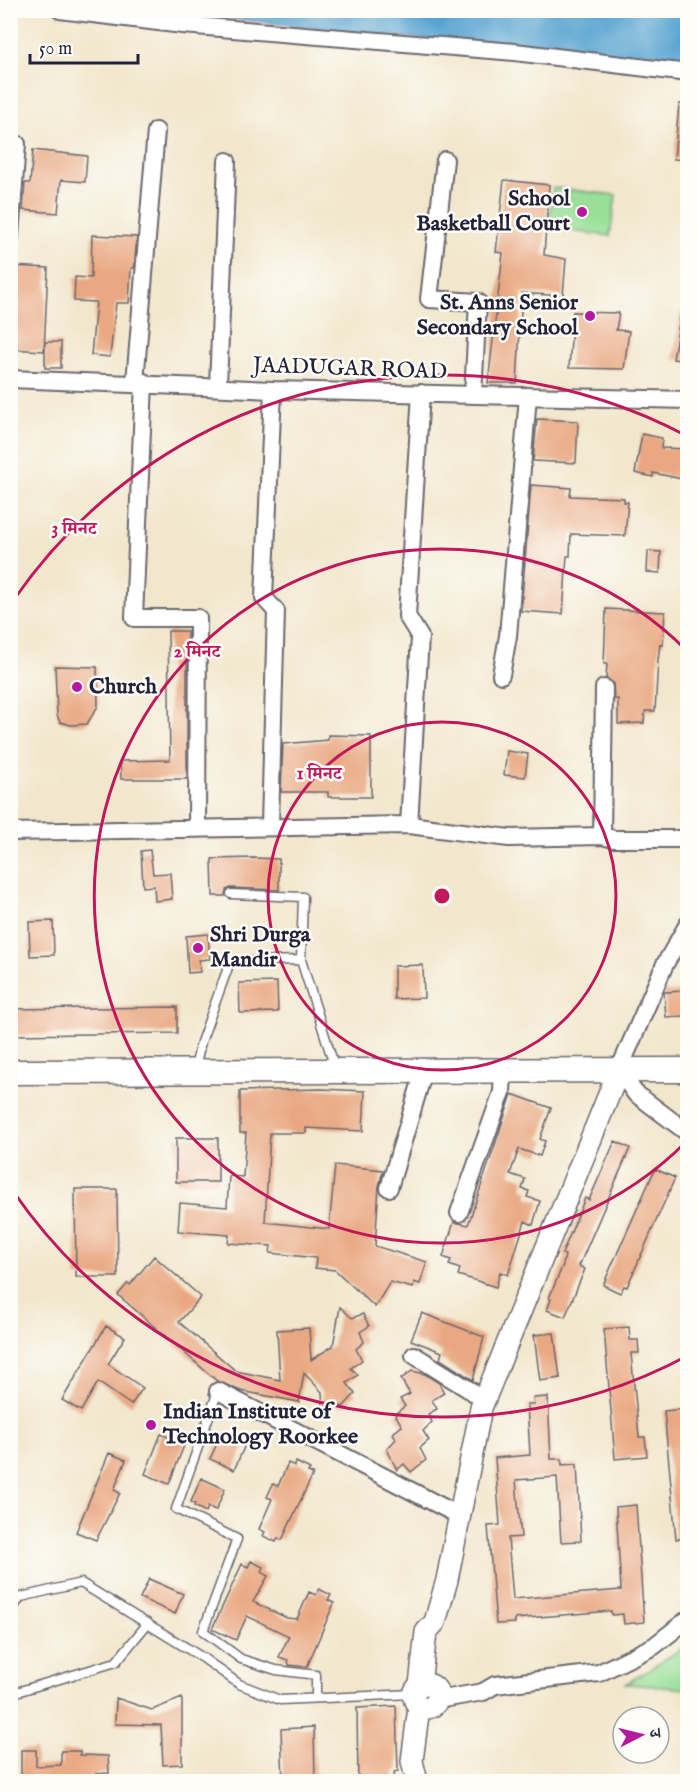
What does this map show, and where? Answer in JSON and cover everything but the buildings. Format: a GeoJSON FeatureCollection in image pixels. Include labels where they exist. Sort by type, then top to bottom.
{"type":"FeatureCollection","features":[{"type":"Feature","properties":{"kind":"main road"},"geometry":{"type":"LineString","coordinates":[[10,1072],[687,1070]]}},
{"type":"Feature","properties":{"kind":"street"},"geometry":{"type":"LineString","coordinates":[[60,10],[183,25],[515,52],[687,73]]}},
{"type":"Feature","properties":{"kind":"street"},"geometry":{"type":"LineString","coordinates":[[156,131],[140,382],[134,618],[198,618],[197,829]]}},
{"type":"Feature","properties":{"kind":"street"},"geometry":{"type":"LineString","coordinates":[[10,236],[17,144]]}},
{"type":"Feature","properties":{"kind":"street"},"geometry":{"type":"LineString","coordinates":[[445,160],[429,299],[478,302],[473,396]]}},
{"type":"Feature","properties":{"kind":"street"},"geometry":{"type":"LineString","coordinates":[[218,386],[227,161]]}},
{"type":"Feature","properties":{"kind":"street","name":"JAADUGAR ROAD"},"geometry":{"type":"LineString","coordinates":[[10,379],[140,382],[273,390],[687,400]]}},
{"type":"Feature","properties":{"kind":"street"},"geometry":{"type":"LineString","coordinates":[[270,825],[276,611],[264,598],[273,390]]}},
{"type":"Feature","properties":{"kind":"street"},"geometry":{"type":"LineString","coordinates":[[409,825],[420,637],[407,616],[421,393]]}},
{"type":"Feature","properties":{"kind":"street"},"geometry":{"type":"LineString","coordinates":[[501,675],[508,636],[528,396]]}},
{"type":"Feature","properties":{"kind":"street"},"geometry":{"type":"LineString","coordinates":[[602,836],[604,688]]}},
{"type":"Feature","properties":{"kind":"street"},"geometry":{"type":"LineString","coordinates":[[10,832],[197,829],[270,825],[409,825],[509,838],[602,836],[614,839],[687,839]]}},
{"type":"Feature","properties":{"kind":"street"},"geometry":{"type":"LineString","coordinates":[[417,1780],[426,1762],[426,1632],[435,1622],[447,1580],[459,1510],[484,1399],[664,964],[687,924]]}},
{"type":"Feature","properties":{"kind":"street"},"geometry":{"type":"LineString","coordinates":[[619,1070],[635,1093],[687,1133]]}},
{"type":"Feature","properties":{"kind":"street"},"geometry":{"type":"LineString","coordinates":[[389,1188],[424,1071]]}},
{"type":"Feature","properties":{"kind":"street"},"geometry":{"type":"LineString","coordinates":[[459,1212],[502,1092],[503,1071]]}},
{"type":"Feature","properties":{"kind":"street"},"geometry":{"type":"LineString","coordinates":[[414,1355],[484,1399]]}},
{"type":"Feature","properties":{"kind":"street"},"geometry":{"type":"LineString","coordinates":[[218,1391],[459,1510]]}},
{"type":"Feature","properties":{"kind":"street"},"geometry":{"type":"LineString","coordinates":[[427,1695],[481,1680],[495,1685],[599,1672],[654,1646],[680,1630],[687,1619]]}},
{"type":"Feature","properties":{"kind":"lane"},"geometry":{"type":"LineString","coordinates":[[231,894],[303,897],[301,960],[336,1071]]}},
{"type":"Feature","properties":{"kind":"lane"},"geometry":{"type":"LineString","coordinates":[[194,1072],[201,1042],[230,962],[301,960]]}},
{"type":"Feature","properties":{"kind":"lane"},"geometry":{"type":"LineString","coordinates":[[218,1391],[176,1509],[237,1539],[202,1631],[241,1659],[276,1670],[316,1675],[316,1697]]}},
{"type":"Feature","properties":{"kind":"lane"},"geometry":{"type":"LineString","coordinates":[[10,1612],[21,1597],[81,1583],[148,1623],[239,1684],[280,1700],[427,1695]]}},
{"type":"Feature","properties":{"kind":"lane"},"geometry":{"type":"LineString","coordinates":[[10,1694],[116,1662],[148,1623]]}},
{"type":"Feature","properties":{"kind":"green space","name":"School Basketball Court"},"geometry":{"type":"Polygon","coordinates":[[[553,188],[616,195],[610,236],[549,228],[553,188]]]}},
{"type":"Feature","properties":{"kind":"green space"},"geometry":{"type":"Polygon","coordinates":[[[687,1645],[687,1689],[626,1684],[687,1645]]]}},
{"type":"Feature","properties":{"kind":"water"},"geometry":{"type":"Polygon","coordinates":[[[158,11],[687,11],[687,68],[158,11]]]}},
{"type":"Feature","properties":{"kind":"place","name":"School Basketball Court"},"geometry":{"type":"Point","coordinates":[582,212]}},
{"type":"Feature","properties":{"kind":"place","name":"St. Anns Senior Secondary School"},"geometry":{"type":"Point","coordinates":[590,316]}},
{"type":"Feature","properties":{"kind":"place","name":"Church"},"geometry":{"type":"Point","coordinates":[77,687]}},
{"type":"Feature","properties":{"kind":"place","name":"Shri Durga Mandir"},"geometry":{"type":"Point","coordinates":[198,948]}},
{"type":"Feature","properties":{"kind":"place","name":"Indian Institute of Technology Roorkee"},"geometry":{"type":"Point","coordinates":[151,1425]}}]}
